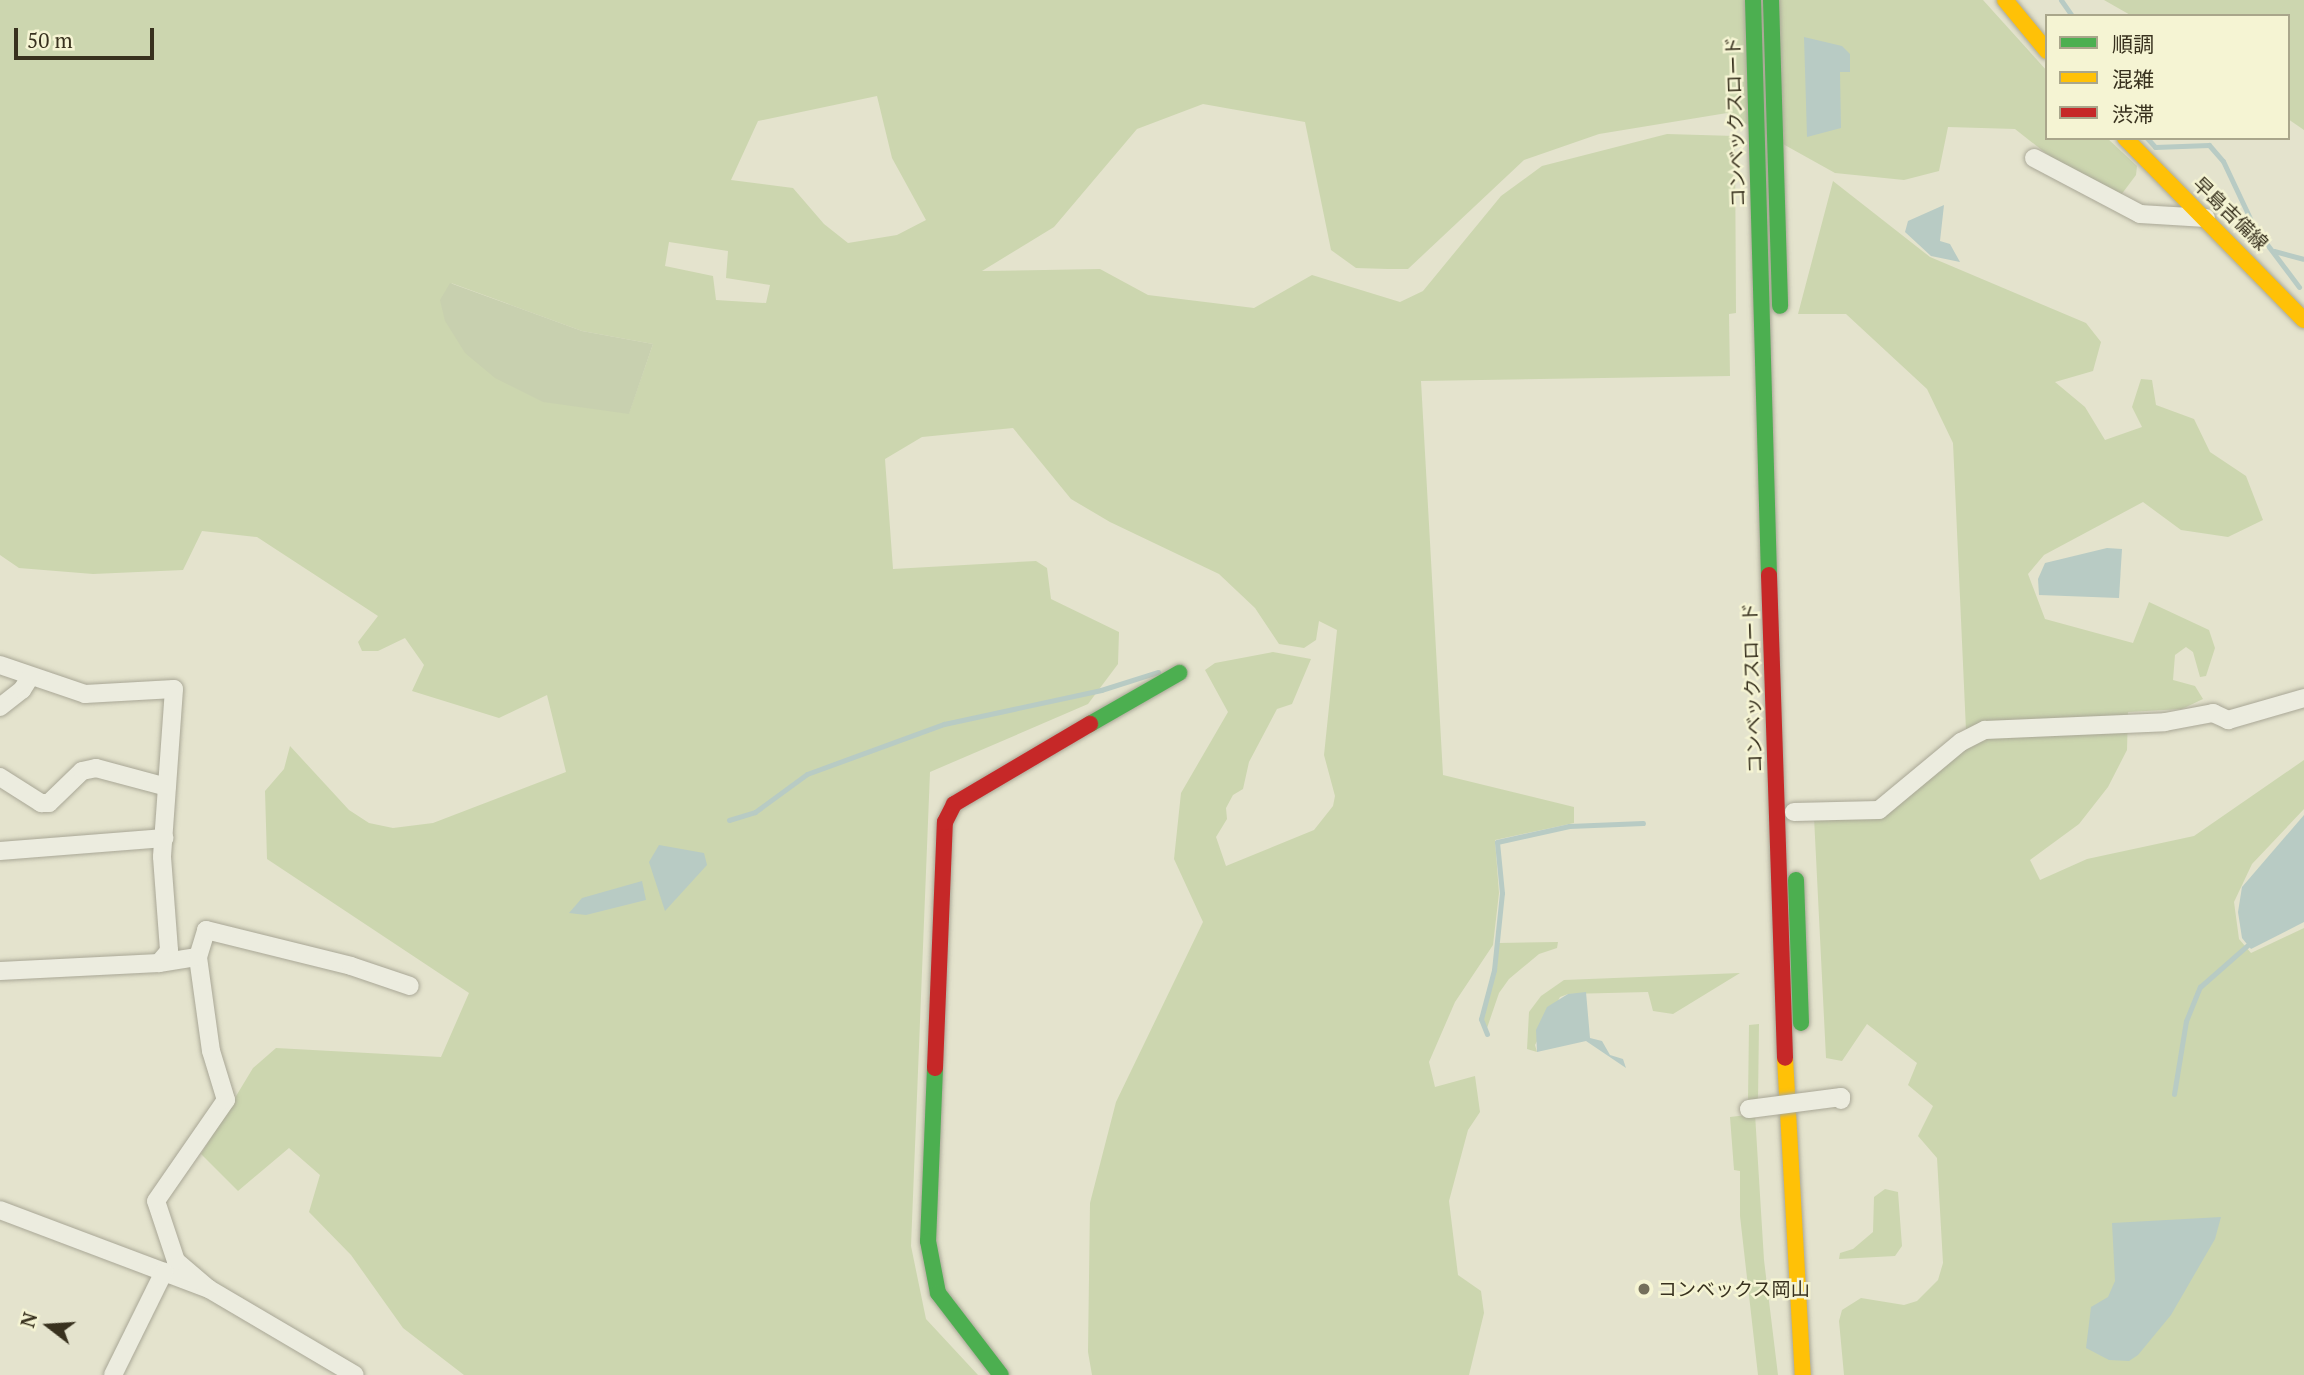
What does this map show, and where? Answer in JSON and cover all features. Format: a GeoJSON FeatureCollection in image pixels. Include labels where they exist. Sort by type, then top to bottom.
{"type":"FeatureCollection","features":[{"type":"Feature","properties":{"kind":"street","name":"コンベックスロード"},"geometry":{"type":"LineString","coordinates":[[1753,0],[1779,953],[1803,1375]]}},
{"type":"Feature","properties":{"kind":"street","name":"コンベックスロード"},"geometry":{"type":"LineString","coordinates":[[1771,0],[1781,329]]}},
{"type":"Feature","properties":{"kind":"street"},"geometry":{"type":"LineString","coordinates":[[2005,0],[2045,49]]}},
{"type":"Feature","properties":{"kind":"street","name":"早島吉備線"},"geometry":{"type":"LineString","coordinates":[[2127,140],[2304,320]]}},
{"type":"Feature","properties":{"kind":"street"},"geometry":{"type":"LineString","coordinates":[[2034,158],[2140,214],[2206,218]]}},
{"type":"Feature","properties":{"kind":"street"},"geometry":{"type":"LineString","coordinates":[[0,664],[30,677],[85,694],[174,689],[164,838],[169,951],[159,962]]}},
{"type":"Feature","properties":{"kind":"street"},"geometry":{"type":"LineString","coordinates":[[1002,1375],[938,1293],[928,1241],[945,822],[954,804],[970,793],[1180,673]]}},
{"type":"Feature","properties":{"kind":"street"},"geometry":{"type":"LineString","coordinates":[[0,707],[22,690],[30,677]]}},
{"type":"Feature","properties":{"kind":"street","name":"コンベックスロード"},"geometry":{"type":"LineString","coordinates":[[1791,694],[1809,1246],[1820,1375]]}},
{"type":"Feature","properties":{"kind":"street"},"geometry":{"type":"LineString","coordinates":[[1794,812],[1880,810],[1961,743],[1984,730],[2165,722],[2213,713],[2228,720],[2304,698]]}},
{"type":"Feature","properties":{"kind":"street"},"geometry":{"type":"LineString","coordinates":[[0,778],[41,803],[49,803],[82,771],[96,768],[167,788]]}},
{"type":"Feature","properties":{"kind":"street"},"geometry":{"type":"LineString","coordinates":[[0,851],[164,838]]}},
{"type":"Feature","properties":{"kind":"street"},"geometry":{"type":"LineString","coordinates":[[209,1289],[176,1261],[156,1201],[226,1100],[211,1051],[198,957],[206,930],[351,965],[410,986]]}},
{"type":"Feature","properties":{"kind":"street"},"geometry":{"type":"LineString","coordinates":[[0,971],[159,962],[198,957]]}},
{"type":"Feature","properties":{"kind":"street"},"geometry":{"type":"LineString","coordinates":[[1749,1109],[1842,1097]]}},
{"type":"Feature","properties":{"kind":"street"},"geometry":{"type":"LineString","coordinates":[[0,1210],[209,1289],[355,1375]]}},
{"type":"Feature","properties":{"kind":"street"},"geometry":{"type":"LineString","coordinates":[[113,1375],[164,1272]]}},
{"type":"Feature","properties":{"kind":"green space"},"geometry":{"type":"Polygon","coordinates":[[[0,0],[1983,0],[2045,69],[2045,140],[2109,140],[2137,166],[2136,175],[2121,195],[2066,169],[2015,129],[1948,127],[1939,171],[1904,180],[1835,173],[1727,113],[1599,134],[1524,160],[1408,269],[1356,268],[1331,250],[1305,122],[1203,104],[1137,129],[1054,227],[982,271],[1100,269],[1148,295],[1254,308],[1312,275],[1400,302],[1423,291],[1501,196],[1542,166],[1667,134],[1735,136],[1736,313],[1729,314],[1730,376],[1421,381],[1443,775],[1574,807],[1574,823],[1495,840],[1499,893],[1493,945],[1455,1002],[1429,1062],[1435,1087],[1475,1076],[1480,1112],[1468,1130],[1449,1201],[1458,1275],[1481,1291],[1484,1313],[1469,1375],[1092,1375],[1088,1352],[1090,1203],[1116,1102],[1203,922],[1174,859],[1181,793],[1228,712],[1205,670],[1215,663],[1273,652],[1311,659],[1292,704],[1277,709],[1249,762],[1243,789],[1233,795],[1226,808],[1227,819],[1216,837],[1226,866],[1314,830],[1333,806],[1335,796],[1324,755],[1337,630],[1319,621],[1316,640],[1304,648],[1279,644],[1255,608],[1219,574],[1110,522],[1071,499],[1013,428],[922,437],[885,459],[893,569],[1036,561],[1047,568],[1051,599],[1119,632],[1118,664],[1088,704],[930,772],[911,1246],[926,1319],[978,1375],[464,1375],[403,1328],[351,1255],[309,1212],[320,1175],[289,1148],[238,1191],[201,1154],[253,1068],[276,1048],[441,1057],[469,993],[267,859],[265,791],[284,769],[290,746],[349,810],[369,823],[393,828],[433,823],[566,772],[547,695],[499,718],[412,691],[424,665],[405,638],[378,651],[362,651],[358,642],[378,616],[257,537],[202,531],[183,570],[93,574],[19,568],[0,555],[0,0]],[[877,96],[758,121],[731,180],[793,188],[824,224],[848,243],[897,235],[926,220],[892,158],[877,96]],[[669,242],[665,266],[713,276],[716,300],[766,303],[770,285],[726,278],[728,251],[669,242]],[[451,283],[629,413],[653,344],[582,331],[451,283]]]}},
{"type":"Feature","properties":{"kind":"green space"},"geometry":{"type":"Polygon","coordinates":[[[2104,0],[2304,0],[2304,130],[2290,120],[2290,14],[2128,14],[2104,0]]]}},
{"type":"Feature","properties":{"kind":"green space"},"geometry":{"type":"Polygon","coordinates":[[[1833,181],[1930,257],[2086,323],[2101,342],[2093,371],[2055,382],[2085,407],[2105,440],[2142,427],[2132,407],[2141,379],[2152,380],[2156,405],[2194,419],[2210,452],[2246,476],[2263,520],[2228,537],[2181,530],[2143,502],[2044,555],[2028,574],[2045,619],[2133,643],[2149,602],[2209,630],[2215,648],[2206,676],[2200,677],[2193,652],[2186,647],[2175,655],[2173,680],[2195,686],[2203,699],[2182,709],[2128,712],[2127,750],[2108,787],[2079,824],[2030,860],[2040,880],[2087,859],[2194,836],[2304,760],[2304,809],[2252,864],[2234,902],[2239,939],[2251,953],[2304,928],[2304,1375],[1844,1375],[1839,1321],[1842,1310],[1861,1298],[1904,1305],[1917,1301],[1938,1280],[1943,1263],[1937,1158],[1918,1136],[1933,1106],[1908,1085],[1917,1063],[1867,1024],[1842,1061],[1826,1058],[1814,817],[1874,816],[1966,730],[1953,443],[1927,389],[1846,314],[1798,314],[1833,181]]]}},
{"type":"Feature","properties":{"kind":"green space"},"geometry":{"type":"Polygon","coordinates":[[[450,283],[582,331],[653,344],[629,414],[543,402],[495,378],[465,353],[445,321],[440,300],[450,283]]]}},
{"type":"Feature","properties":{"kind":"green space"},"geometry":{"type":"Polygon","coordinates":[[[1558,942],[1557,948],[1539,954],[1509,979],[1499,993],[1486,1031],[1483,1018],[1498,943],[1558,942]]]}},
{"type":"Feature","properties":{"kind":"green space"},"geometry":{"type":"Polygon","coordinates":[[[1740,973],[1673,1014],[1653,1011],[1648,992],[1568,994],[1560,997],[1535,1045],[1537,1052],[1527,1049],[1529,1012],[1541,996],[1564,980],[1740,973]]]}},
{"type":"Feature","properties":{"kind":"green space"},"geometry":{"type":"Polygon","coordinates":[[[1759,1024],[1758,1100],[1748,1101],[1749,1025],[1759,1024]]]}},
{"type":"Feature","properties":{"kind":"green space"},"geometry":{"type":"Polygon","coordinates":[[[1755,1114],[1764,1260],[1778,1375],[1758,1375],[1740,1216],[1740,1171],[1734,1170],[1730,1117],[1755,1114]]]}},
{"type":"Feature","properties":{"kind":"green space"},"geometry":{"type":"Polygon","coordinates":[[[1885,1189],[1898,1192],[1902,1246],[1895,1256],[1839,1259],[1840,1253],[1853,1249],[1873,1232],[1874,1197],[1885,1189]]]}},
{"type":"Feature","properties":{"kind":"shaded area"},"geometry":{"type":"Polygon","coordinates":[[[1804,37],[1842,46],[1850,54],[1850,72],[1840,72],[1841,128],[1807,137],[1804,37]]]}},
{"type":"Feature","properties":{"kind":"shaded area"},"geometry":{"type":"Polygon","coordinates":[[[1944,205],[1940,241],[1950,244],[1960,262],[1931,256],[1905,232],[1908,221],[1944,205]]]}},
{"type":"Feature","properties":{"kind":"shaded area"},"geometry":{"type":"Polygon","coordinates":[[[2107,548],[2122,549],[2119,598],[2039,595],[2038,579],[2045,563],[2107,548]]]}},
{"type":"Feature","properties":{"kind":"shaded area"},"geometry":{"type":"Polygon","coordinates":[[[2304,815],[2304,922],[2251,949],[2242,938],[2238,912],[2242,887],[2304,815]]]}},
{"type":"Feature","properties":{"kind":"shaded area"},"geometry":{"type":"Polygon","coordinates":[[[659,845],[704,853],[707,865],[665,911],[649,862],[659,845]]]}},
{"type":"Feature","properties":{"kind":"shaded area"},"geometry":{"type":"Polygon","coordinates":[[[642,881],[646,900],[586,915],[569,913],[582,898],[642,881]]]}},
{"type":"Feature","properties":{"kind":"shaded area"},"geometry":{"type":"Polygon","coordinates":[[[1586,992],[1590,1038],[1602,1041],[1610,1055],[1623,1059],[1626,1068],[1586,1041],[1537,1052],[1536,1030],[1547,1007],[1568,994],[1586,992]]]}},
{"type":"Feature","properties":{"kind":"shaded area"},"geometry":{"type":"Polygon","coordinates":[[[2221,1217],[2215,1239],[2171,1315],[2138,1355],[2129,1361],[2109,1360],[2086,1348],[2091,1307],[2108,1297],[2115,1281],[2112,1223],[2221,1217]]]}},
{"type":"Feature","properties":{"kind":"waterway"},"geometry":{"type":"LineString","coordinates":[[2061,0],[2071,14]]}},
{"type":"Feature","properties":{"kind":"waterway"},"geometry":{"type":"LineString","coordinates":[[2149,140],[2155,147],[2209,145],[2223,161],[2254,227],[2299,287]]}},
{"type":"Feature","properties":{"kind":"waterway"},"geometry":{"type":"LineString","coordinates":[[2274,251],[2303,259]]}},
{"type":"Feature","properties":{"kind":"waterway"},"geometry":{"type":"LineString","coordinates":[[729,820],[755,812],[807,774],[944,724],[1101,690],[1158,672]]}},
{"type":"Feature","properties":{"kind":"waterway"},"geometry":{"type":"LineString","coordinates":[[1487,1034],[1481,1019],[1494,970],[1502,893],[1497,842],[1569,826],[1643,823]]}},
{"type":"Feature","properties":{"kind":"waterway"},"geometry":{"type":"LineString","coordinates":[[2174,1094],[2186,1021],[2200,987],[2251,942]]}},
{"type":"Feature","properties":{"kind":"traffic: fast"},"geometry":{"type":"LineString","coordinates":[[1753,0],[1769,575]]}},
{"type":"Feature","properties":{"kind":"traffic: fast"},"geometry":{"type":"LineString","coordinates":[[1771,0],[1780,306]]}},
{"type":"Feature","properties":{"kind":"traffic: fast"},"geometry":{"type":"LineString","coordinates":[[1090,724],[1179,673]]}},
{"type":"Feature","properties":{"kind":"traffic: fast"},"geometry":{"type":"LineString","coordinates":[[1796,880],[1801,1023]]}},
{"type":"Feature","properties":{"kind":"traffic: fast"},"geometry":{"type":"LineString","coordinates":[[935,1068],[928,1241],[938,1293],[1001,1375]]}},
{"type":"Feature","properties":{"kind":"traffic: slow"},"geometry":{"type":"LineString","coordinates":[[2005,0],[2045,49]]}},
{"type":"Feature","properties":{"kind":"traffic: slow"},"geometry":{"type":"LineString","coordinates":[[2127,140],[2304,320]]}},
{"type":"Feature","properties":{"kind":"traffic: slow"},"geometry":{"type":"LineString","coordinates":[[1785,1058],[1803,1375]]}},
{"type":"Feature","properties":{"kind":"traffic: jam"},"geometry":{"type":"LineString","coordinates":[[1769,575],[1785,1058]]}},
{"type":"Feature","properties":{"kind":"traffic: jam"},"geometry":{"type":"LineString","coordinates":[[935,1068],[945,822],[954,804],[1090,724]]}},
{"type":"Feature","properties":{"kind":"place","name":"コンベックス岡山"},"geometry":{"type":"Point","coordinates":[1644,1289]}}]}
